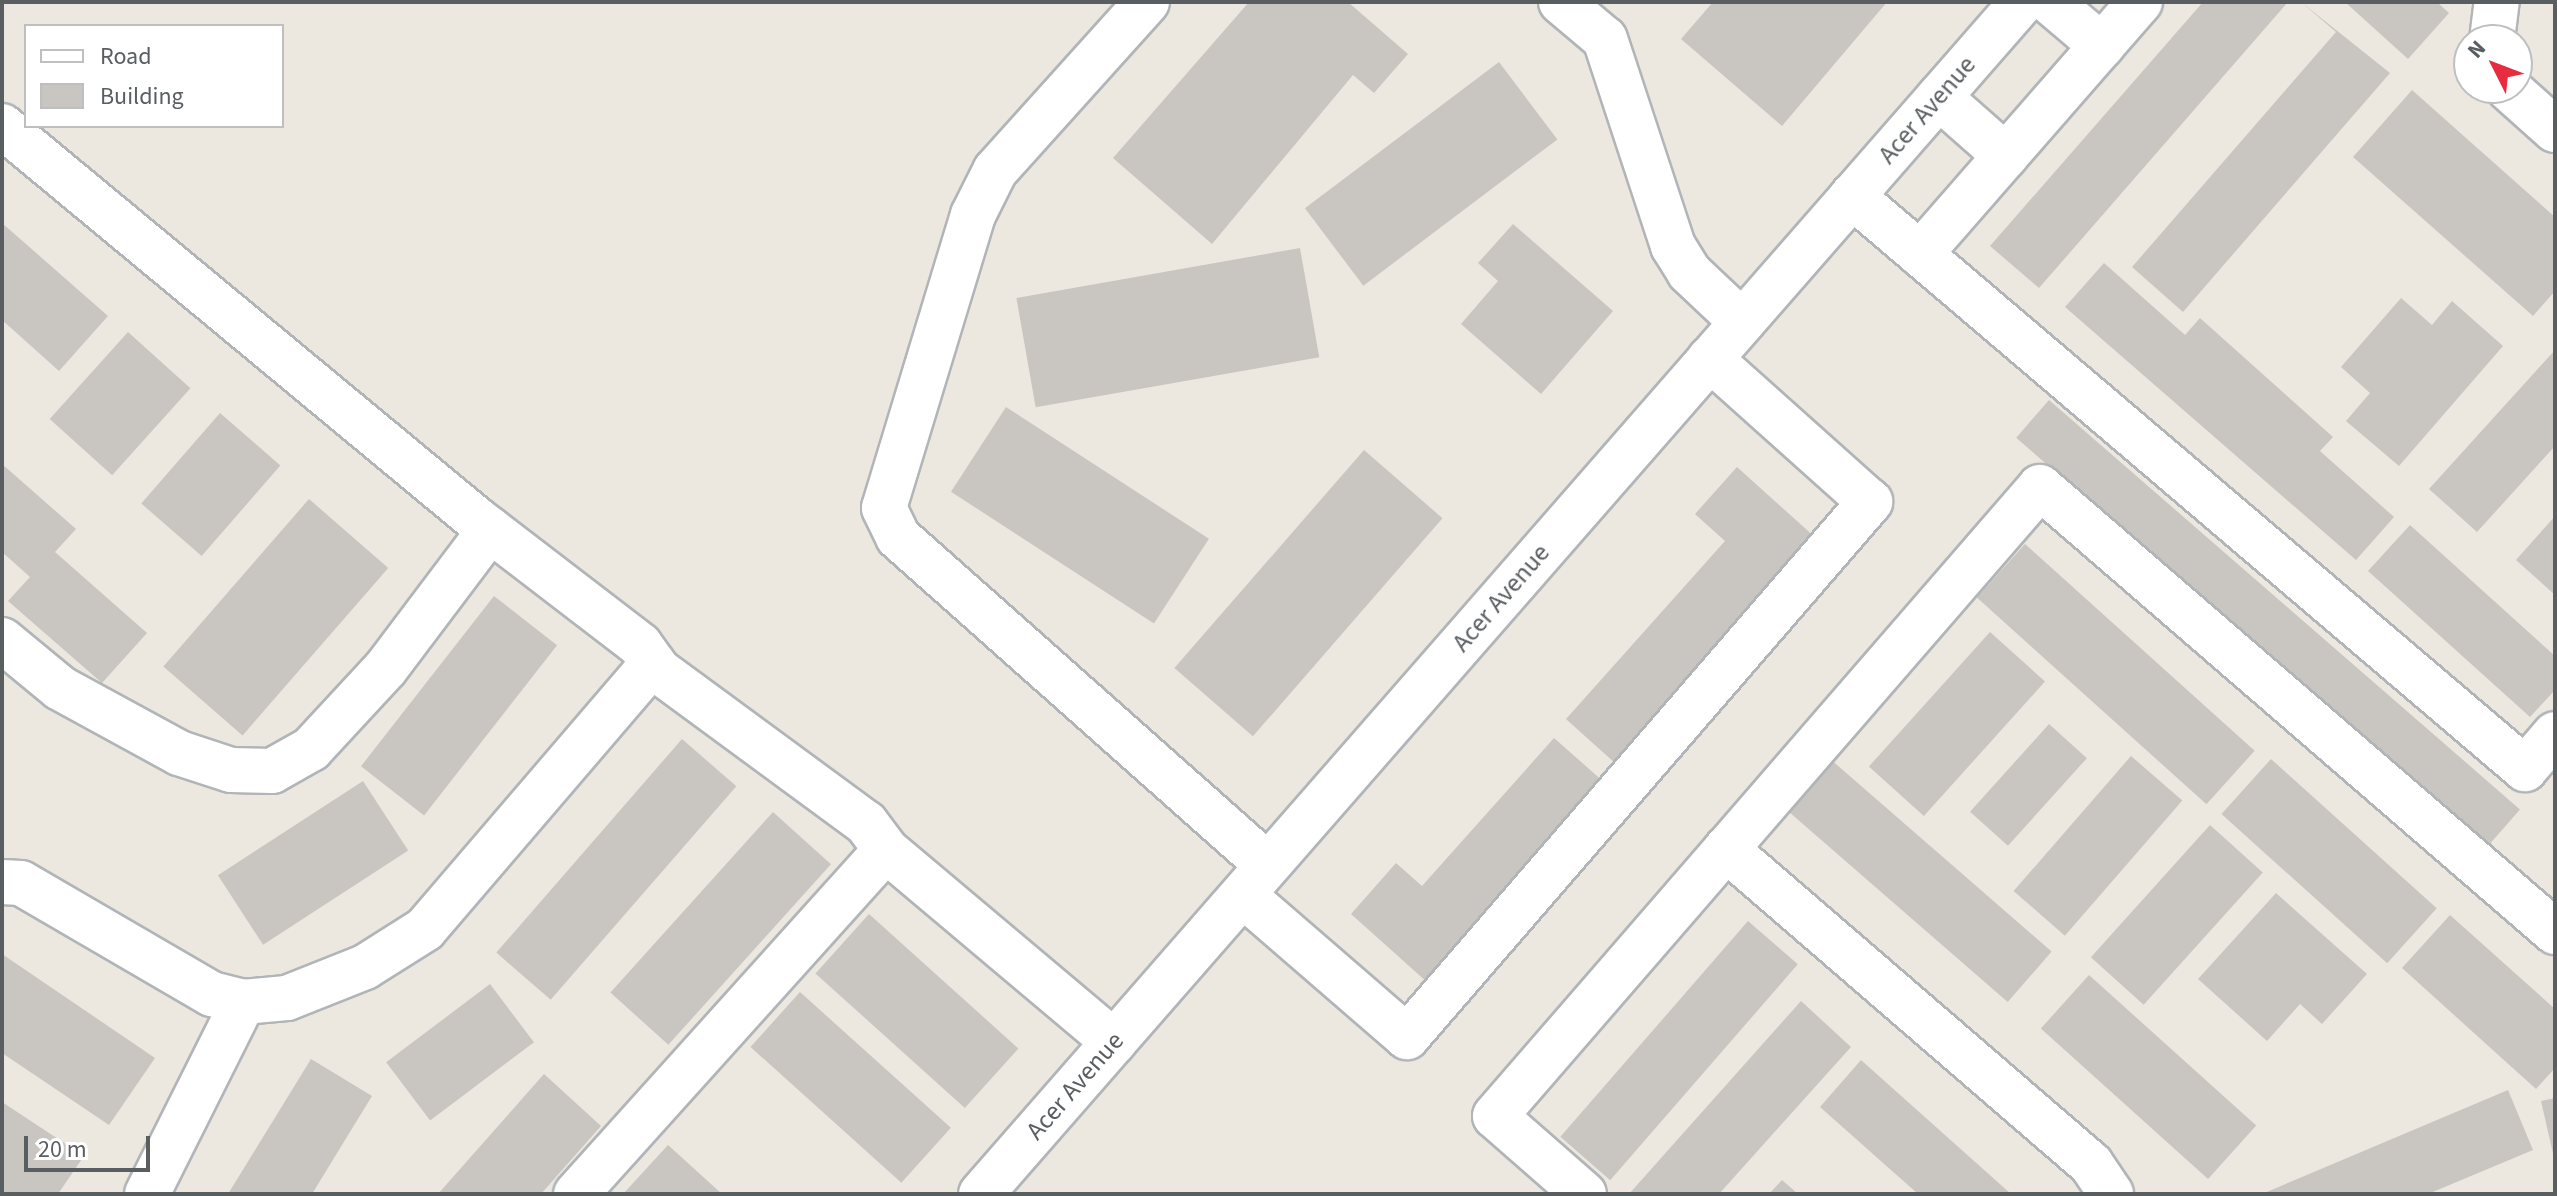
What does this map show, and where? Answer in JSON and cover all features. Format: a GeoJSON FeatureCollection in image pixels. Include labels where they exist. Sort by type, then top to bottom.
{"type":"FeatureCollection","features":[{"type":"Feature","properties":{"kind":"street"},"geometry":{"type":"LineString","coordinates":[[1147,2],[995,171],[973,215],[884,508],[898,537],[1255,880],[1407,1037],[1870,502],[1710,359]]}},
{"type":"Feature","properties":{"kind":"street"},"geometry":{"type":"LineString","coordinates":[[1561,2],[1605,39],[1673,246],[1689,272],[1742,322]]}},
{"type":"Feature","properties":{"kind":"street","name":"Acer Avenue"},"geometry":{"type":"LineString","coordinates":[[981,1194],[2022,2]]}},
{"type":"Feature","properties":{"kind":"street"},"geometry":{"type":"LineString","coordinates":[[2050,2],[2102,46]]}},
{"type":"Feature","properties":{"kind":"street"},"geometry":{"type":"LineString","coordinates":[[1920,254],[2140,2]]}},
{"type":"Feature","properties":{"kind":"street"},"geometry":{"type":"LineString","coordinates":[[2494,24],[2497,2]]}},
{"type":"Feature","properties":{"kind":"street"},"geometry":{"type":"LineString","coordinates":[[1939,97],[2006,156]]}},
{"type":"Feature","properties":{"kind":"street"},"geometry":{"type":"LineString","coordinates":[[2526,104],[2555,130]]}},
{"type":"Feature","properties":{"kind":"street"},"geometry":{"type":"LineString","coordinates":[[2,126],[653,663],[866,823],[886,850],[1114,1042]]}},
{"type":"Feature","properties":{"kind":"street"},"geometry":{"type":"LineString","coordinates":[[1852,196],[2525,769],[2555,734]]}},
{"type":"Feature","properties":{"kind":"street"},"geometry":{"type":"LineString","coordinates":[[1584,1194],[1495,1116],[2040,487],[2555,932]]}},
{"type":"Feature","properties":{"kind":"street"},"geometry":{"type":"LineString","coordinates":[[2,640],[60,688],[179,753],[231,770],[272,771],[311,749],[386,668],[490,530]]}},
{"type":"Feature","properties":{"kind":"street"},"geometry":{"type":"LineString","coordinates":[[2,882],[21,883],[212,994],[243,1002],[287,998],[365,967],[425,929],[653,663]]}},
{"type":"Feature","properties":{"kind":"street"},"geometry":{"type":"LineString","coordinates":[[1726,849],[2091,1164],[2111,1194]]}},
{"type":"Feature","properties":{"kind":"street"},"geometry":{"type":"LineString","coordinates":[[576,1194],[886,850]]}},
{"type":"Feature","properties":{"kind":"street"},"geometry":{"type":"LineString","coordinates":[[147,1194],[243,1002]]}},
{"type":"Feature","properties":{"kind":"building"},"geometry":{"type":"Polygon","coordinates":[[[1249,2],[1348,2],[1408,54],[1374,93],[1353,75],[1212,244],[1113,158],[1249,2]]]}},
{"type":"Feature","properties":{"kind":"building"},"geometry":{"type":"Polygon","coordinates":[[[1713,2],[1887,2],[1782,126],[1681,39],[1713,2]]]}},
{"type":"Feature","properties":{"kind":"building"},"geometry":{"type":"Polygon","coordinates":[[[2203,2],[2288,2],[2039,288],[1990,246],[2203,2]]]}},
{"type":"Feature","properties":{"kind":"building"},"geometry":{"type":"Polygon","coordinates":[[[2301,2],[2390,73],[2183,312],[2132,267],[2336,32],[2301,2]]]}},
{"type":"Feature","properties":{"kind":"building"},"geometry":{"type":"Polygon","coordinates":[[[2345,2],[2437,2],[2449,13],[2408,59],[2345,2]]]}},
{"type":"Feature","properties":{"kind":"building"},"geometry":{"type":"Polygon","coordinates":[[[1499,62],[1557,139],[1363,286],[1305,208],[1499,62]]]}},
{"type":"Feature","properties":{"kind":"building"},"geometry":{"type":"Polygon","coordinates":[[[2412,90],[2555,217],[2555,291],[2533,316],[2353,157],[2412,90]]]}},
{"type":"Feature","properties":{"kind":"building"},"geometry":{"type":"Polygon","coordinates":[[[2,223],[108,316],[59,371],[2,320],[2,223]]]}},
{"type":"Feature","properties":{"kind":"building"},"geometry":{"type":"Polygon","coordinates":[[[1513,224],[1613,311],[1541,394],[1461,324],[1498,281],[1478,263],[1513,224]]]}},
{"type":"Feature","properties":{"kind":"building"},"geometry":{"type":"Polygon","coordinates":[[[1300,248],[1319,357],[1036,407],[1016,298],[1300,248]]]}},
{"type":"Feature","properties":{"kind":"building"},"geometry":{"type":"Polygon","coordinates":[[[2104,263],[2185,335],[2200,318],[2333,437],[2320,451],[2394,517],[2356,560],[2065,307],[2104,263]]]}},
{"type":"Feature","properties":{"kind":"building"},"geometry":{"type":"Polygon","coordinates":[[[2401,298],[2432,325],[2452,301],[2503,346],[2399,466],[2346,421],[2370,393],[2341,367],[2401,298]]]}},
{"type":"Feature","properties":{"kind":"building"},"geometry":{"type":"Polygon","coordinates":[[[128,332],[190,388],[112,475],[50,419],[128,332]]]}},
{"type":"Feature","properties":{"kind":"building"},"geometry":{"type":"Polygon","coordinates":[[[2555,350],[2555,446],[2477,532],[2429,489],[2555,350]]]}},
{"type":"Feature","properties":{"kind":"building"},"geometry":{"type":"Polygon","coordinates":[[[2049,400],[2520,809],[2487,847],[2016,438],[2049,400]]]}},
{"type":"Feature","properties":{"kind":"building"},"geometry":{"type":"Polygon","coordinates":[[[1006,407],[1209,539],[1154,624],[951,492],[1006,407]]]}},
{"type":"Feature","properties":{"kind":"building"},"geometry":{"type":"Polygon","coordinates":[[[220,413],[280,465],[202,556],[141,504],[220,413]]]}},
{"type":"Feature","properties":{"kind":"building"},"geometry":{"type":"Polygon","coordinates":[[[1364,450],[1442,518],[1253,736],[1174,668],[1364,450]]]}},
{"type":"Feature","properties":{"kind":"building"},"geometry":{"type":"Polygon","coordinates":[[[2,464],[76,529],[55,552],[147,633],[102,683],[8,601],[30,577],[2,552],[2,464]]]}},
{"type":"Feature","properties":{"kind":"building"},"geometry":{"type":"Polygon","coordinates":[[[1737,467],[1817,539],[1616,764],[1566,719],[1725,541],[1695,514],[1737,467]]]}},
{"type":"Feature","properties":{"kind":"building"},"geometry":{"type":"Polygon","coordinates":[[[309,499],[388,568],[243,735],[163,667],[309,499]]]}},
{"type":"Feature","properties":{"kind":"building"},"geometry":{"type":"Polygon","coordinates":[[[2555,516],[2555,595],[2516,560],[2555,516]]]}},
{"type":"Feature","properties":{"kind":"building"},"geometry":{"type":"Polygon","coordinates":[[[2410,525],[2555,656],[2555,690],[2530,717],[2368,571],[2410,525]]]}},
{"type":"Feature","properties":{"kind":"building"},"geometry":{"type":"Polygon","coordinates":[[[2025,544],[2255,751],[2206,804],[1977,598],[2025,544]]]}},
{"type":"Feature","properties":{"kind":"building"},"geometry":{"type":"Polygon","coordinates":[[[494,596],[557,645],[424,815],[361,766],[494,596]]]}},
{"type":"Feature","properties":{"kind":"building"},"geometry":{"type":"Polygon","coordinates":[[[1990,632],[2045,682],[1924,816],[1869,767],[1990,632]]]}},
{"type":"Feature","properties":{"kind":"building"},"geometry":{"type":"Polygon","coordinates":[[[2049,724],[2087,758],[2008,846],[1970,812],[2049,724]]]}},
{"type":"Feature","properties":{"kind":"building"},"geometry":{"type":"Polygon","coordinates":[[[1554,738],[1605,783],[1428,983],[1351,914],[1396,863],[1422,886],[1554,738]]]}},
{"type":"Feature","properties":{"kind":"building"},"geometry":{"type":"Polygon","coordinates":[[[682,739],[736,786],[551,1000],[496,953],[682,739]]]}},
{"type":"Feature","properties":{"kind":"building"},"geometry":{"type":"Polygon","coordinates":[[[2131,756],[2182,801],[2065,936],[2014,891],[2131,756]]]}},
{"type":"Feature","properties":{"kind":"building"},"geometry":{"type":"Polygon","coordinates":[[[1829,758],[2052,952],[2008,1002],[1785,809],[1829,758]]]}},
{"type":"Feature","properties":{"kind":"building"},"geometry":{"type":"Polygon","coordinates":[[[2271,759],[2437,908],[2387,963],[2221,814],[2271,759]]]}},
{"type":"Feature","properties":{"kind":"building"},"geometry":{"type":"Polygon","coordinates":[[[363,781],[408,851],[263,945],[218,875],[363,781]]]}},
{"type":"Feature","properties":{"kind":"building"},"geometry":{"type":"Polygon","coordinates":[[[773,812],[831,864],[668,1045],[610,993],[773,812]]]}},
{"type":"Feature","properties":{"kind":"building"},"geometry":{"type":"Polygon","coordinates":[[[2210,825],[2263,873],[2144,1005],[2091,957],[2210,825]]]}},
{"type":"Feature","properties":{"kind":"building"},"geometry":{"type":"Polygon","coordinates":[[[2276,893],[2367,974],[2322,1024],[2300,1004],[2267,1041],[2198,979],[2276,893]]]}},
{"type":"Feature","properties":{"kind":"building"},"geometry":{"type":"Polygon","coordinates":[[[869,914],[1018,1048],[965,1108],[815,973],[869,914]]]}},
{"type":"Feature","properties":{"kind":"building"},"geometry":{"type":"Polygon","coordinates":[[[2450,915],[2555,1009],[2555,1068],[2536,1089],[2402,968],[2450,915]]]}},
{"type":"Feature","properties":{"kind":"building"},"geometry":{"type":"Polygon","coordinates":[[[1748,921],[1798,964],[1610,1180],[1560,1137],[1748,921]]]}},
{"type":"Feature","properties":{"kind":"building"},"geometry":{"type":"Polygon","coordinates":[[[2,954],[155,1058],[109,1125],[2,1053],[2,954]]]}},
{"type":"Feature","properties":{"kind":"building"},"geometry":{"type":"Polygon","coordinates":[[[2089,975],[2256,1126],[2208,1179],[2041,1029],[2089,975]]]}},
{"type":"Feature","properties":{"kind":"building"},"geometry":{"type":"Polygon","coordinates":[[[490,984],[534,1042],[430,1121],[386,1062],[490,984]]]}},
{"type":"Feature","properties":{"kind":"building"},"geometry":{"type":"Polygon","coordinates":[[[800,992],[951,1128],[901,1183],[750,1047],[800,992]]]}},
{"type":"Feature","properties":{"kind":"building"},"geometry":{"type":"Polygon","coordinates":[[[1801,1001],[1851,1047],[1719,1194],[1629,1194],[1801,1001]]]}},
{"type":"Feature","properties":{"kind":"building"},"geometry":{"type":"Polygon","coordinates":[[[311,1059],[372,1096],[312,1194],[228,1194],[311,1059]]]}},
{"type":"Feature","properties":{"kind":"building"},"geometry":{"type":"Polygon","coordinates":[[[1861,1060],[2011,1194],[1918,1194],[1820,1107],[1861,1060]]]}},
{"type":"Feature","properties":{"kind":"building"},"geometry":{"type":"Polygon","coordinates":[[[544,1074],[601,1126],[541,1194],[438,1194],[544,1074]]]}},
{"type":"Feature","properties":{"kind":"building"},"geometry":{"type":"Polygon","coordinates":[[[2508,1090],[2533,1150],[2428,1194],[2262,1194],[2508,1090]]]}},
{"type":"Feature","properties":{"kind":"building"},"geometry":{"type":"Polygon","coordinates":[[[2555,1098],[2555,1158],[2554,1158],[2541,1101],[2555,1098]]]}},
{"type":"Feature","properties":{"kind":"building"},"geometry":{"type":"Polygon","coordinates":[[[2,1102],[84,1156],[58,1194],[2,1194],[2,1102]]]}},
{"type":"Feature","properties":{"kind":"building"},"geometry":{"type":"Polygon","coordinates":[[[668,1145],[722,1194],[623,1194],[668,1145]]]}},
{"type":"Feature","properties":{"kind":"building"},"geometry":{"type":"Polygon","coordinates":[[[1782,1180],[1798,1194],[1769,1194],[1782,1180]]]}}]}
